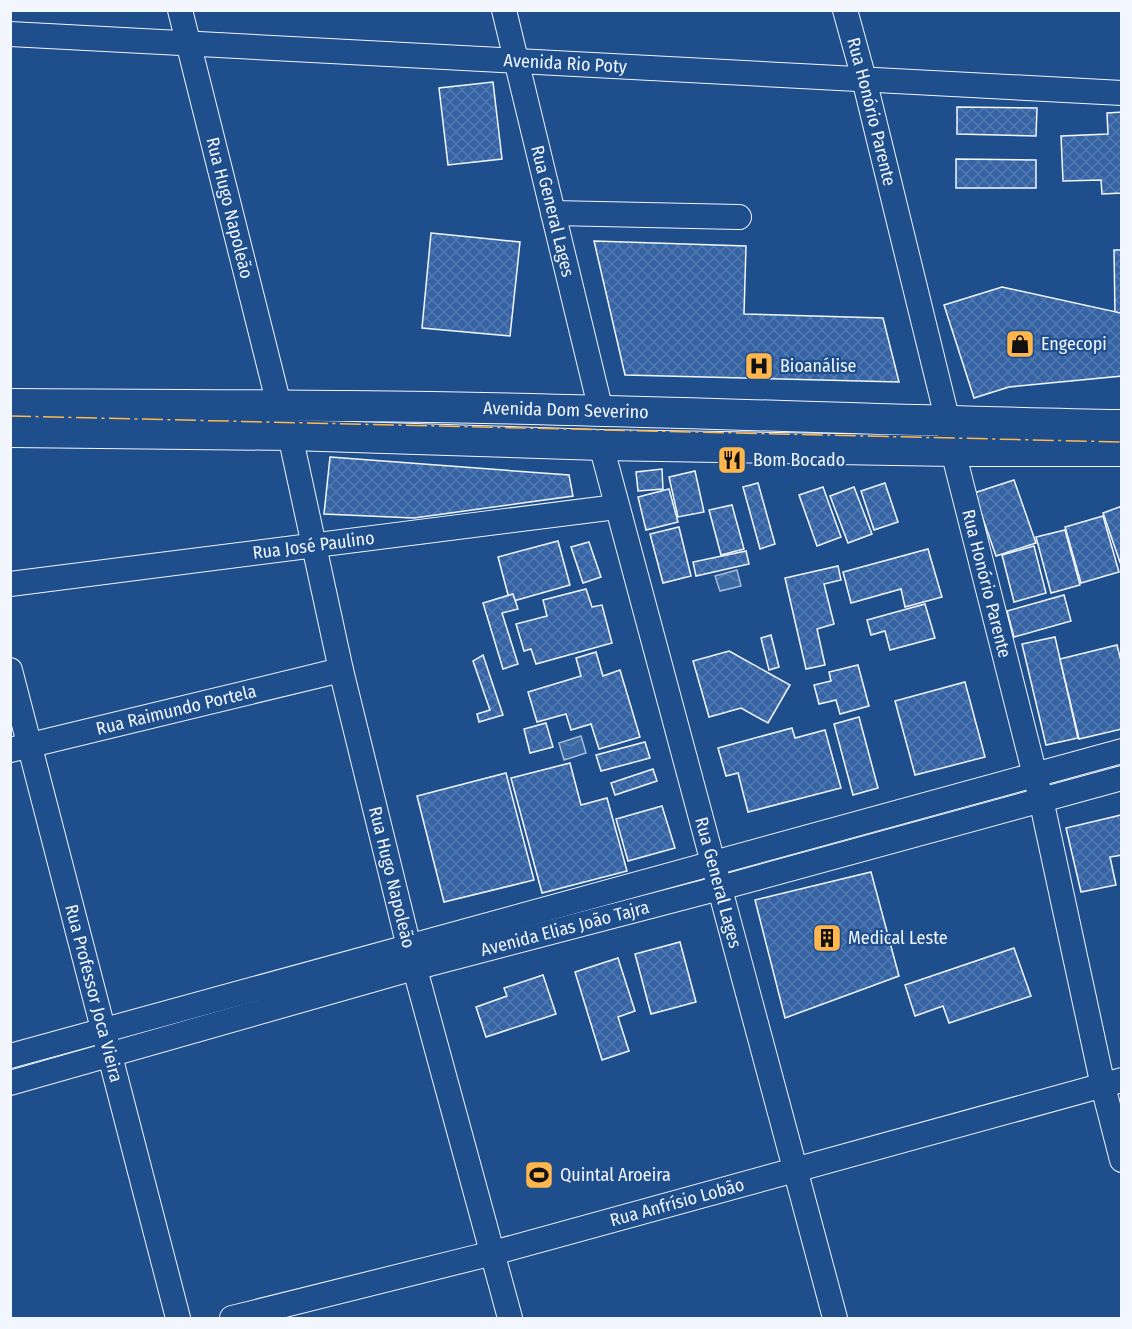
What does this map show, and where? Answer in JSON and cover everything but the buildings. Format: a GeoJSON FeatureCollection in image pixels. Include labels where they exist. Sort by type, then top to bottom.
{"type":"FeatureCollection","features":[{"type":"Feature","properties":{"kind":"main road","name":"Avenida Dom Severino"},"geometry":{"type":"LineString","coordinates":[[10,404],[279,405],[601,411],[1122,425]]}},
{"type":"Feature","properties":{"kind":"main road","name":"Avenida Dom Severino"},"geometry":{"type":"LineString","coordinates":[[10,432],[290,435],[601,445],[953,451],[1122,451]]}},
{"type":"Feature","properties":{"kind":"street","name":"Rua Hugo Napoleão"},"geometry":{"type":"LineString","coordinates":[[180,10],[279,405]]}},
{"type":"Feature","properties":{"kind":"street","name":"Rua General Lages"},"geometry":{"type":"LineString","coordinates":[[504,10],[601,411]]}},
{"type":"Feature","properties":{"kind":"street","name":"Rua Honório Parente"},"geometry":{"type":"LineString","coordinates":[[845,10],[1112,1083],[1122,1160]]}},
{"type":"Feature","properties":{"kind":"street","name":"Avenida Rio Poty"},"geometry":{"type":"LineString","coordinates":[[10,34],[516,59],[1122,93]]}},
{"type":"Feature","properties":{"kind":"street"},"geometry":{"type":"LineString","coordinates":[[553,213],[739,217]]}},
{"type":"Feature","properties":{"kind":"street","name":"Rua Hugo Napoleão"},"geometry":{"type":"LineString","coordinates":[[290,435],[341,670],[412,957],[510,1318]]}},
{"type":"Feature","properties":{"kind":"street","name":"Rua General Lages"},"geometry":{"type":"LineString","coordinates":[[601,445],[835,1318]]}},
{"type":"Feature","properties":{"kind":"street","name":"Rua José Paulino"},"geometry":{"type":"LineString","coordinates":[[10,584],[616,507]]}},
{"type":"Feature","properties":{"kind":"street","name":"Rua Professor Joca Vieira"},"geometry":{"type":"LineString","coordinates":[[10,670],[20,748],[104,1032],[178,1318]]}},
{"type":"Feature","properties":{"kind":"street","name":"Rua Raimundo Portela"},"geometry":{"type":"LineString","coordinates":[[20,748],[341,670]]}},
{"type":"Feature","properties":{"kind":"street","name":"Avenida Elias João Tajra"},"geometry":{"type":"LineString","coordinates":[[10,1083],[110,1056],[412,957],[712,863],[1122,751]]}},
{"type":"Feature","properties":{"kind":"street","name":"Avenida Elias João Tajra"},"geometry":{"type":"LineString","coordinates":[[10,1056],[412,957],[720,888],[1122,778]]}},
{"type":"Feature","properties":{"kind":"street","name":"Rua Anfrísio Lobão"},"geometry":{"type":"LineString","coordinates":[[232,1318],[493,1253],[1112,1083]]}},
{"type":"Feature","properties":{"kind":"water"},"geometry":{"type":"Polygon","coordinates":[[[737,570],[741,586],[720,591],[715,576],[737,570]]]}},
{"type":"Feature","properties":{"kind":"water"},"geometry":{"type":"Polygon","coordinates":[[[581,736],[586,753],[564,760],[559,743],[581,736]]]}},
{"type":"Feature","properties":{"kind":"power"},"geometry":{"type":"LineString","coordinates":[[10,416],[1122,442]]}},
{"type":"Feature","properties":{"kind":"place","name":"Engecopi"},"geometry":{"type":"Point","coordinates":[1020,344]}},
{"type":"Feature","properties":{"kind":"place","name":"Bioanálise"},"geometry":{"type":"Point","coordinates":[759,366]}},
{"type":"Feature","properties":{"kind":"place","name":"Bom Bocado"},"geometry":{"type":"Point","coordinates":[732,460]}},
{"type":"Feature","properties":{"kind":"place","name":"Medical Leste"},"geometry":{"type":"Point","coordinates":[827,938]}},
{"type":"Feature","properties":{"kind":"place","name":"Quintal Aroeira"},"geometry":{"type":"Point","coordinates":[539,1175]}}]}
